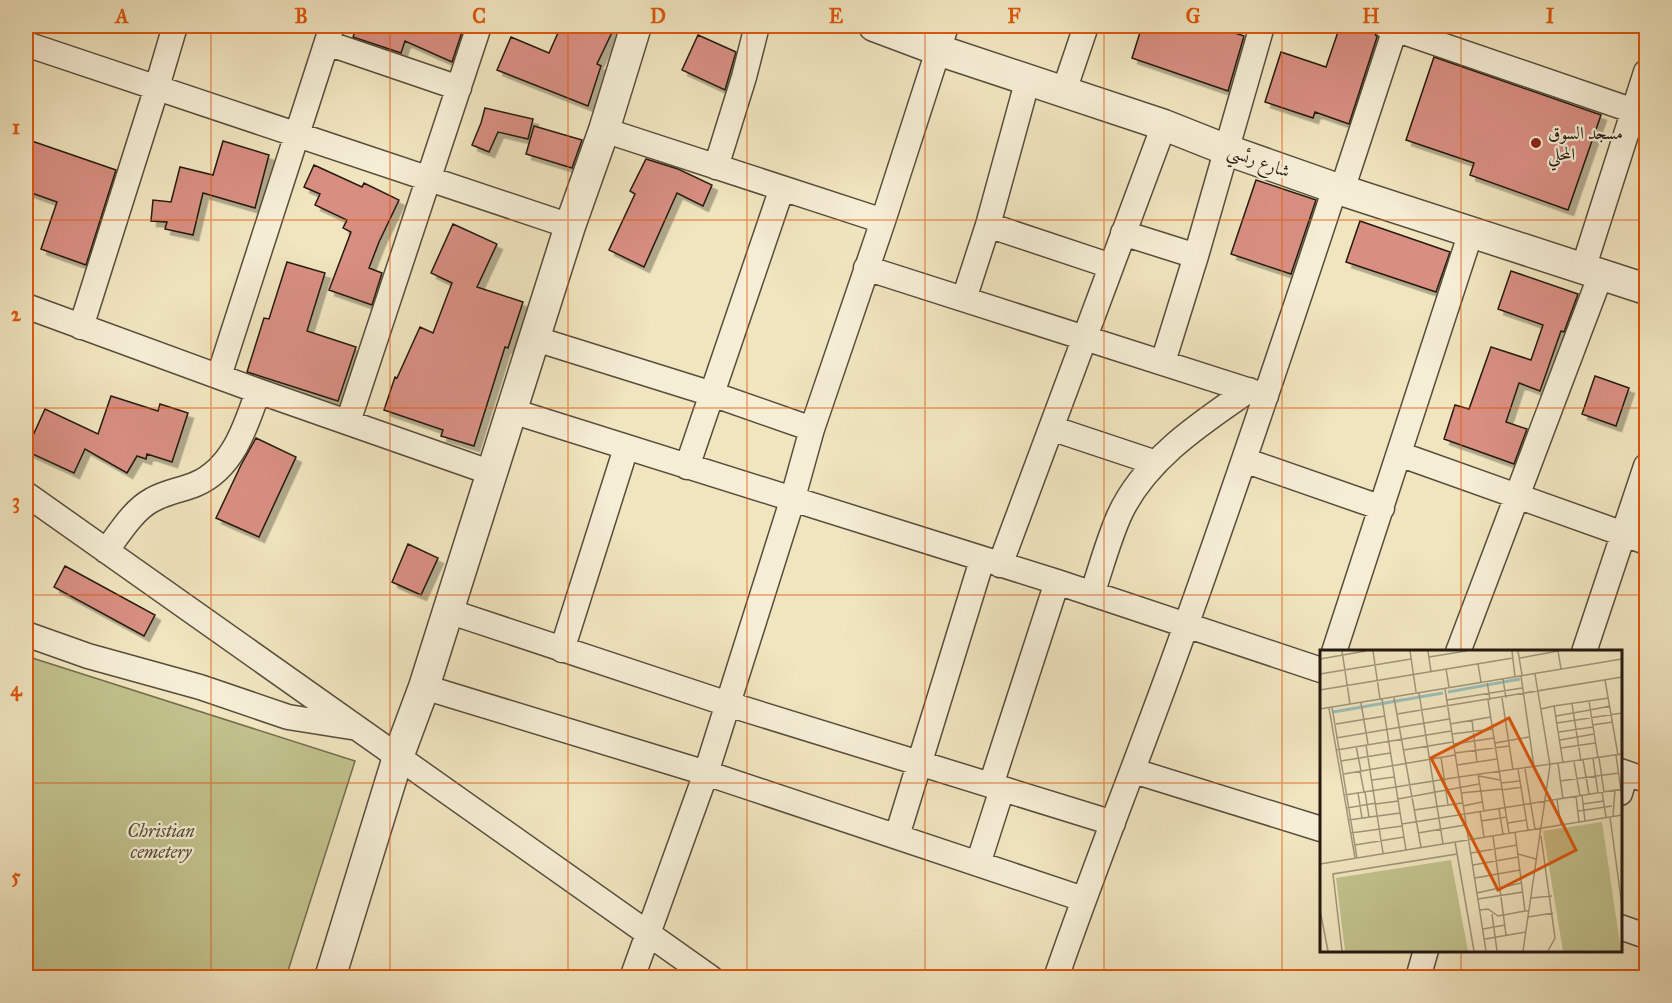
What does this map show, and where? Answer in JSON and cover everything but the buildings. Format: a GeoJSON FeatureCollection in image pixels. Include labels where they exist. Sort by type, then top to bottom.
{"type":"FeatureCollection","features":[{"type":"Feature","properties":{"kind":"street"},"geometry":{"type":"LineString","coordinates":[[81,327],[175,26]]}},
{"type":"Feature","properties":{"kind":"street"},"geometry":{"type":"LineString","coordinates":[[348,422],[479,26]]}},
{"type":"Feature","properties":{"kind":"street"},"geometry":{"type":"LineString","coordinates":[[336,976],[398,757],[424,687],[636,26]]}},
{"type":"Feature","properties":{"kind":"street"},"geometry":{"type":"LineString","coordinates":[[716,166],[744,77],[757,26]]}},
{"type":"Feature","properties":{"kind":"street","name":"شارع رئسي"},"geometry":{"type":"LineString","coordinates":[[874,26],[942,38],[1028,79],[1164,125],[1227,150],[1339,189],[1647,289]]}},
{"type":"Feature","properties":{"kind":"street"},"geometry":{"type":"LineString","coordinates":[[1064,91],[1086,26]]}},
{"type":"Feature","properties":{"kind":"street"},"geometry":{"type":"LineString","coordinates":[[1163,362],[1262,26]]}},
{"type":"Feature","properties":{"kind":"street"},"geometry":{"type":"LineString","coordinates":[[1056,978],[1083,899],[1134,771],[1186,625],[1244,460],[1258,393],[1339,189],[1392,26],[1634,111]]}},
{"type":"Feature","properties":{"kind":"street"},"geometry":{"type":"LineString","coordinates":[[219,376],[330,34],[459,88]]}},
{"type":"Feature","properties":{"kind":"street"},"geometry":{"type":"LineString","coordinates":[[632,978],[706,773],[792,501],[812,429],[884,221],[942,38]]}},
{"type":"Feature","properties":{"kind":"street"},"geometry":{"type":"LineString","coordinates":[[28,42],[428,180],[570,226]]}},
{"type":"Feature","properties":{"kind":"street"},"geometry":{"type":"LineString","coordinates":[[1459,650],[1517,496],[1592,272],[1634,111],[1647,72]]}},
{"type":"Feature","properties":{"kind":"street"},"geometry":{"type":"LineString","coordinates":[[964,299],[988,225],[1028,79]]}},
{"type":"Feature","properties":{"kind":"street"},"geometry":{"type":"LineString","coordinates":[[897,836],[918,763],[991,562],[1051,428],[1164,125]]}},
{"type":"Feature","properties":{"kind":"street"},"geometry":{"type":"LineString","coordinates":[[604,130],[884,221]]}},
{"type":"Feature","properties":{"kind":"street"},"geometry":{"type":"LineString","coordinates":[[687,467],[782,188]]}},
{"type":"Feature","properties":{"kind":"street"},"geometry":{"type":"LineString","coordinates":[[988,225],[1111,266]]}},
{"type":"Feature","properties":{"kind":"street"},"geometry":{"type":"LineString","coordinates":[[1335,650],[1472,232]]}},
{"type":"Feature","properties":{"kind":"street"},"geometry":{"type":"LineString","coordinates":[[1124,233],[1196,256]]}},
{"type":"Feature","properties":{"kind":"street"},"geometry":{"type":"LineString","coordinates":[[866,268],[1258,393]]}},
{"type":"Feature","properties":{"kind":"street"},"geometry":{"type":"LineString","coordinates":[[26,306],[492,473]]}},
{"type":"Feature","properties":{"kind":"street"},"geometry":{"type":"LineString","coordinates":[[536,339],[712,394],[812,429]]}},
{"type":"Feature","properties":{"kind":"street"},"geometry":{"type":"LineString","coordinates":[[106,551],[136,513],[151,500],[195,485],[209,477],[225,461],[246,427],[258,391]]}},
{"type":"Feature","properties":{"kind":"street"},"geometry":{"type":"LineString","coordinates":[[1092,594],[1120,514],[1137,486],[1156,463],[1193,430],[1258,393]]}},
{"type":"Feature","properties":{"kind":"street"},"geometry":{"type":"LineString","coordinates":[[512,411],[792,501],[1057,582],[1320,669]]}},
{"type":"Feature","properties":{"kind":"street"},"geometry":{"type":"LineString","coordinates":[[1051,428],[1156,463]]}},
{"type":"Feature","properties":{"kind":"street"},"geometry":{"type":"LineString","coordinates":[[562,650],[626,448]]}},
{"type":"Feature","properties":{"kind":"street"},"geometry":{"type":"LineString","coordinates":[[1399,454],[1647,542]]}},
{"type":"Feature","properties":{"kind":"street"},"geometry":{"type":"LineString","coordinates":[[1244,460],[1382,508]]}},
{"type":"Feature","properties":{"kind":"street"},"geometry":{"type":"LineString","coordinates":[[1585,650],[1647,466]]}},
{"type":"Feature","properties":{"kind":"street"},"geometry":{"type":"LineString","coordinates":[[26,494],[711,978]]}},
{"type":"Feature","properties":{"kind":"street"},"geometry":{"type":"LineString","coordinates":[[978,864],[996,787],[1057,582]]}},
{"type":"Feature","properties":{"kind":"street"},"geometry":{"type":"LineString","coordinates":[[448,611],[728,704],[1113,823]]}},
{"type":"Feature","properties":{"kind":"street"},"geometry":{"type":"LineString","coordinates":[[26,634],[88,656],[200,687],[288,717],[358,729]]}},
{"type":"Feature","properties":{"kind":"street"},"geometry":{"type":"LineString","coordinates":[[424,687],[706,773],[1083,899]]}},
{"type":"Feature","properties":{"kind":"street"},"geometry":{"type":"LineString","coordinates":[[1134,771],[1320,829]]}},
{"type":"Feature","properties":{"kind":"street"},"geometry":{"type":"LineString","coordinates":[[1621,927],[1647,936]]}},
{"type":"Feature","properties":{"kind":"street"},"geometry":{"type":"LineString","coordinates":[[1418,978],[1426,952]]}},
{"type":"Feature","properties":{"kind":"green space","name":"Christian cemetery"},"geometry":{"type":"Polygon","coordinates":[[[26,656],[355,761],[286,977],[26,977],[26,656]]]}},
{"type":"Feature","properties":{"kind":"place","name":"مسجد السوق المحلي"},"geometry":{"type":"Point","coordinates":[1536,143]}}]}
